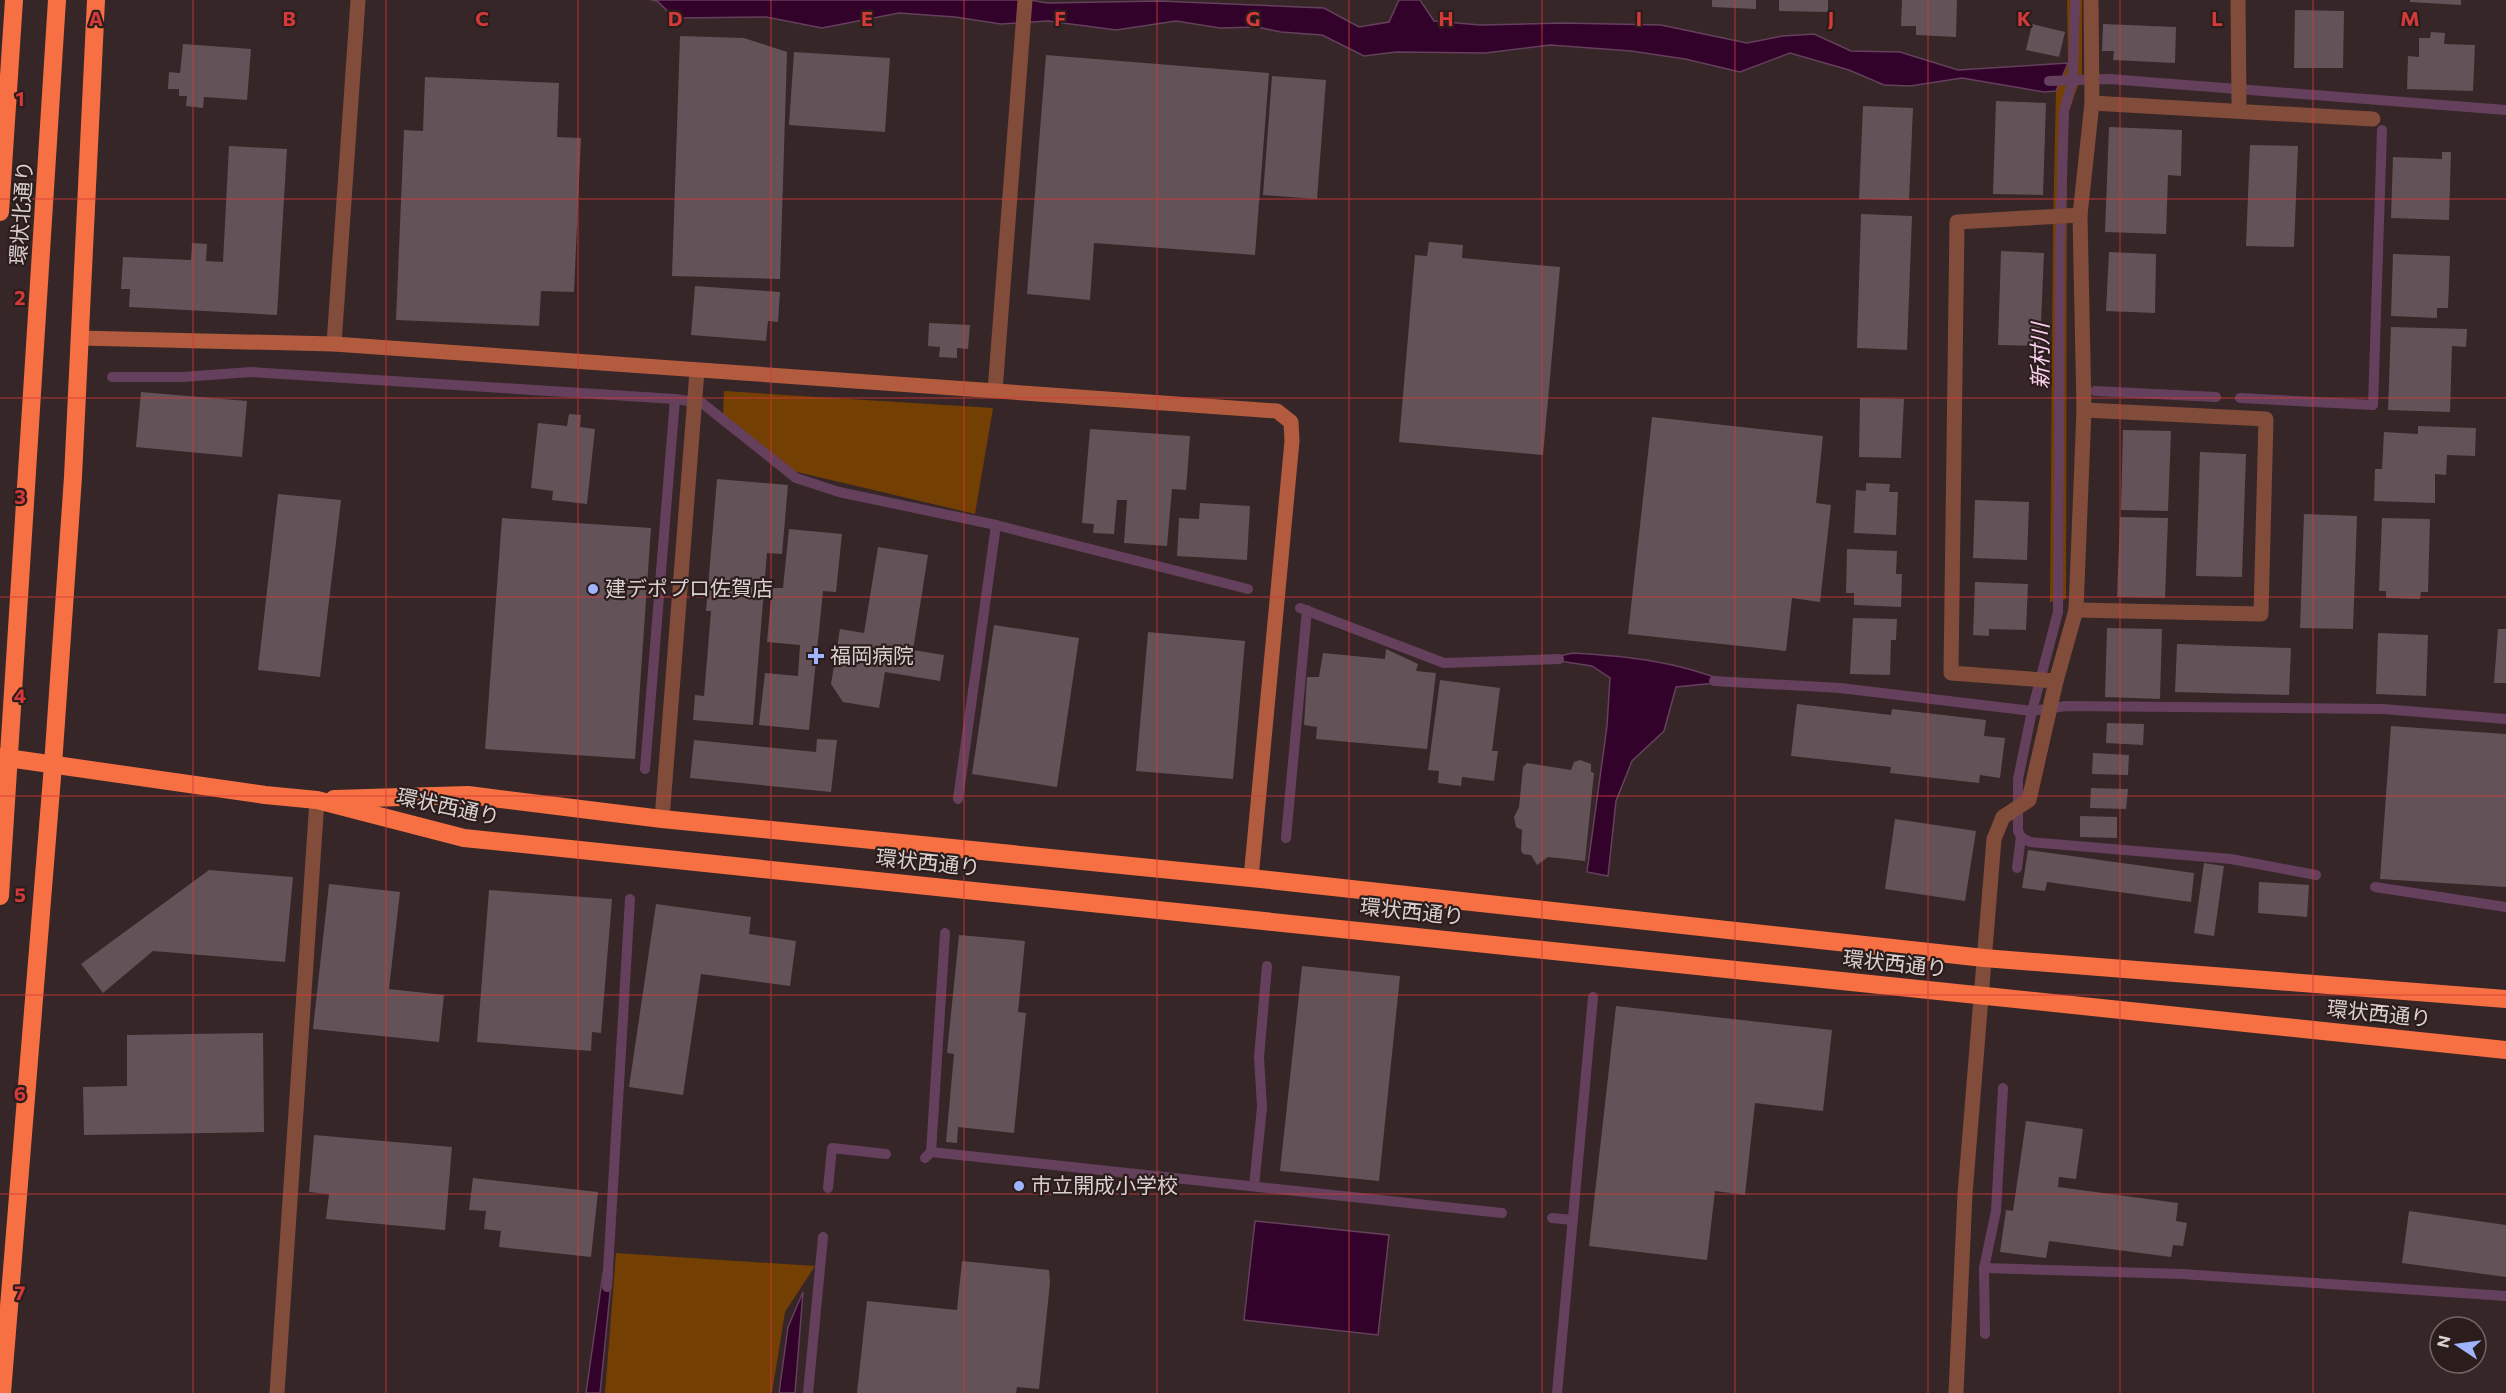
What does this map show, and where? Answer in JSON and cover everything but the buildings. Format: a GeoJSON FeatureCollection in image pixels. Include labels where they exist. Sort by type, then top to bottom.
{"type":"FeatureCollection","features":[{"type":"Feature","properties":{"kind":"highway","name":"環状北通り"},"geometry":{"type":"LineString","coordinates":[[0,212],[14,0]]}},
{"type":"Feature","properties":{"kind":"highway","name":"環状北通り"},"geometry":{"type":"LineString","coordinates":[[0,896],[57,0]]}},
{"type":"Feature","properties":{"kind":"highway"},"geometry":{"type":"LineString","coordinates":[[2,1393],[53,765],[73,477],[96,0]]}},
{"type":"Feature","properties":{"kind":"highway","name":"環状西通り"},"geometry":{"type":"LineString","coordinates":[[0,757],[265,795],[317,800],[464,838],[2506,1050]]}},
{"type":"Feature","properties":{"kind":"highway","name":"環状西通り"},"geometry":{"type":"LineString","coordinates":[[317,800],[382,796],[468,795],[662,819],[1251,878],[1984,957],[2506,999]]}},
{"type":"Feature","properties":{"kind":"street"},"geometry":{"type":"LineString","coordinates":[[334,344],[358,0]]}},
{"type":"Feature","properties":{"kind":"street"},"geometry":{"type":"LineString","coordinates":[[995,391],[1025,0]]}},
{"type":"Feature","properties":{"kind":"street"},"geometry":{"type":"LineString","coordinates":[[1956,1393],[1965,1194],[1994,839],[2003,817],[2030,800],[2054,681],[2076,610],[2084,410],[2075,215],[2092,97],[2091,0]]}},
{"type":"Feature","properties":{"kind":"street"},"geometry":{"type":"LineString","coordinates":[[2238,0],[2239,102]]}},
{"type":"Feature","properties":{"kind":"street"},"geometry":{"type":"LineString","coordinates":[[2092,97],[2373,119]]}},
{"type":"Feature","properties":{"kind":"street"},"geometry":{"type":"LineString","coordinates":[[2054,681],[1951,673],[1957,222],[2075,215]]}},
{"type":"Feature","properties":{"kind":"street"},"geometry":{"type":"LineString","coordinates":[[79,338],[334,344],[697,378],[995,391],[1277,411],[1291,422],[1292,441],[1251,878]]}},
{"type":"Feature","properties":{"kind":"street"},"geometry":{"type":"LineString","coordinates":[[662,819],[697,378]]}},
{"type":"Feature","properties":{"kind":"street"},"geometry":{"type":"LineString","coordinates":[[2076,610],[2261,614],[2266,419],[2084,410]]}},
{"type":"Feature","properties":{"kind":"street"},"geometry":{"type":"LineString","coordinates":[[278,1393],[317,800]]}},
{"type":"Feature","properties":{"kind":"shaded area"},"geometry":{"type":"Polygon","coordinates":[[[651,0],[1030,0],[1047,3],[1160,1],[1324,8],[1359,27],[1389,22],[1399,0],[1420,0],[1434,21],[1480,25],[1563,23],[1661,25],[1747,43],[1782,36],[1814,34],[1851,51],[1900,52],[1958,70],[2068,63],[2056,91],[2044,92],[1962,78],[1910,86],[1884,85],[1849,70],[1790,53],[1740,72],[1685,59],[1631,51],[1550,45],[1485,53],[1396,52],[1364,56],[1322,35],[1281,32],[1257,27],[1220,28],[1176,21],[1116,30],[1048,21],[1001,24],[955,17],[899,13],[822,28],[766,17],[675,18],[657,1],[651,0]]]}},
{"type":"Feature","properties":{"kind":"shaded area"},"geometry":{"type":"Polygon","coordinates":[[[2067,0],[2082,0],[2082,74],[2067,117],[2066,599],[2050,602],[2056,91],[2068,62],[2067,0]]]}},
{"type":"Feature","properties":{"kind":"shaded area"},"geometry":{"type":"Polygon","coordinates":[[[724,391],[993,408],[975,514],[793,471],[723,416],[724,391]]]}},
{"type":"Feature","properties":{"kind":"shaded area"},"geometry":{"type":"Polygon","coordinates":[[[1573,653],[1670,664],[1726,682],[1676,687],[1664,731],[1632,761],[1616,801],[1608,876],[1587,872],[1607,726],[1610,678],[1592,666],[1546,659],[1573,653]]]}},
{"type":"Feature","properties":{"kind":"shaded area"},"geometry":{"type":"Polygon","coordinates":[[[1255,1221],[1389,1235],[1378,1335],[1244,1320],[1255,1221]]]}},
{"type":"Feature","properties":{"kind":"shaded area"},"geometry":{"type":"Polygon","coordinates":[[[616,1253],[815,1266],[785,1312],[772,1393],[605,1393],[616,1253]]]}},
{"type":"Feature","properties":{"kind":"shaded area"},"geometry":{"type":"Polygon","coordinates":[[[603,1273],[612,1274],[600,1393],[586,1393],[603,1273]]]}},
{"type":"Feature","properties":{"kind":"shaded area"},"geometry":{"type":"Polygon","coordinates":[[[803,1292],[795,1393],[779,1393],[788,1327],[803,1292]]]}},
{"type":"Feature","properties":{"kind":"waterway","name":"新村川"},"geometry":{"type":"LineString","coordinates":[[2075,0],[2073,79],[2064,111],[2060,246],[2058,612],[2032,711],[2066,706],[2383,709],[2506,719]]}},
{"type":"Feature","properties":{"kind":"waterway"},"geometry":{"type":"LineString","coordinates":[[2049,81],[2109,79],[2506,110]]}},
{"type":"Feature","properties":{"kind":"waterway"},"geometry":{"type":"LineString","coordinates":[[2240,398],[2373,405],[2382,130]]}},
{"type":"Feature","properties":{"kind":"waterway"},"geometry":{"type":"LineString","coordinates":[[112,377],[182,377],[251,372],[675,399],[702,403],[796,478],[839,492],[996,525],[1248,589]]}},
{"type":"Feature","properties":{"kind":"waterway"},"geometry":{"type":"LineString","coordinates":[[2095,391],[2216,397]]}},
{"type":"Feature","properties":{"kind":"waterway"},"geometry":{"type":"LineString","coordinates":[[645,769],[675,399]]}},
{"type":"Feature","properties":{"kind":"waterway"},"geometry":{"type":"LineString","coordinates":[[958,799],[996,525]]}},
{"type":"Feature","properties":{"kind":"waterway"},"geometry":{"type":"LineString","coordinates":[[1300,608],[1444,663],[1559,659]]}},
{"type":"Feature","properties":{"kind":"waterway"},"geometry":{"type":"LineString","coordinates":[[1286,838],[1307,610]]}},
{"type":"Feature","properties":{"kind":"waterway"},"geometry":{"type":"LineString","coordinates":[[1714,681],[1840,688],[2032,711],[2018,779],[2018,831],[2021,837],[2030,842],[2231,859],[2316,875]]}},
{"type":"Feature","properties":{"kind":"waterway"},"geometry":{"type":"LineString","coordinates":[[2017,868],[2021,837]]}},
{"type":"Feature","properties":{"kind":"waterway"},"geometry":{"type":"LineString","coordinates":[[2375,887],[2506,907]]}},
{"type":"Feature","properties":{"kind":"waterway"},"geometry":{"type":"LineString","coordinates":[[607,1287],[630,899]]}},
{"type":"Feature","properties":{"kind":"waterway"},"geometry":{"type":"LineString","coordinates":[[925,1158],[931,1152],[945,933]]}},
{"type":"Feature","properties":{"kind":"waterway"},"geometry":{"type":"LineString","coordinates":[[1254,1186],[1262,1107],[1259,1057],[1267,966]]}},
{"type":"Feature","properties":{"kind":"waterway"},"geometry":{"type":"LineString","coordinates":[[1557,1393],[1593,997]]}},
{"type":"Feature","properties":{"kind":"waterway"},"geometry":{"type":"LineString","coordinates":[[2003,1088],[1996,1211],[1984,1268],[2182,1274],[2506,1296]]}},
{"type":"Feature","properties":{"kind":"waterway"},"geometry":{"type":"LineString","coordinates":[[828,1188],[832,1148],[886,1154]]}},
{"type":"Feature","properties":{"kind":"waterway"},"geometry":{"type":"LineString","coordinates":[[931,1152],[1502,1213]]}},
{"type":"Feature","properties":{"kind":"waterway"},"geometry":{"type":"LineString","coordinates":[[1552,1218],[1573,1220]]}},
{"type":"Feature","properties":{"kind":"waterway"},"geometry":{"type":"LineString","coordinates":[[808,1393],[823,1237]]}},
{"type":"Feature","properties":{"kind":"waterway"},"geometry":{"type":"LineString","coordinates":[[1984,1268],[1985,1334]]}},
{"type":"Feature","properties":{"kind":"place","name":"建デポプロ佐賀店"},"geometry":{"type":"Point","coordinates":[593,589]}},
{"type":"Feature","properties":{"kind":"place","name":"福岡病院"},"geometry":{"type":"Point","coordinates":[816,656]}},
{"type":"Feature","properties":{"kind":"place","name":"市立開成小学校"},"geometry":{"type":"Point","coordinates":[1019,1186]}}]}
